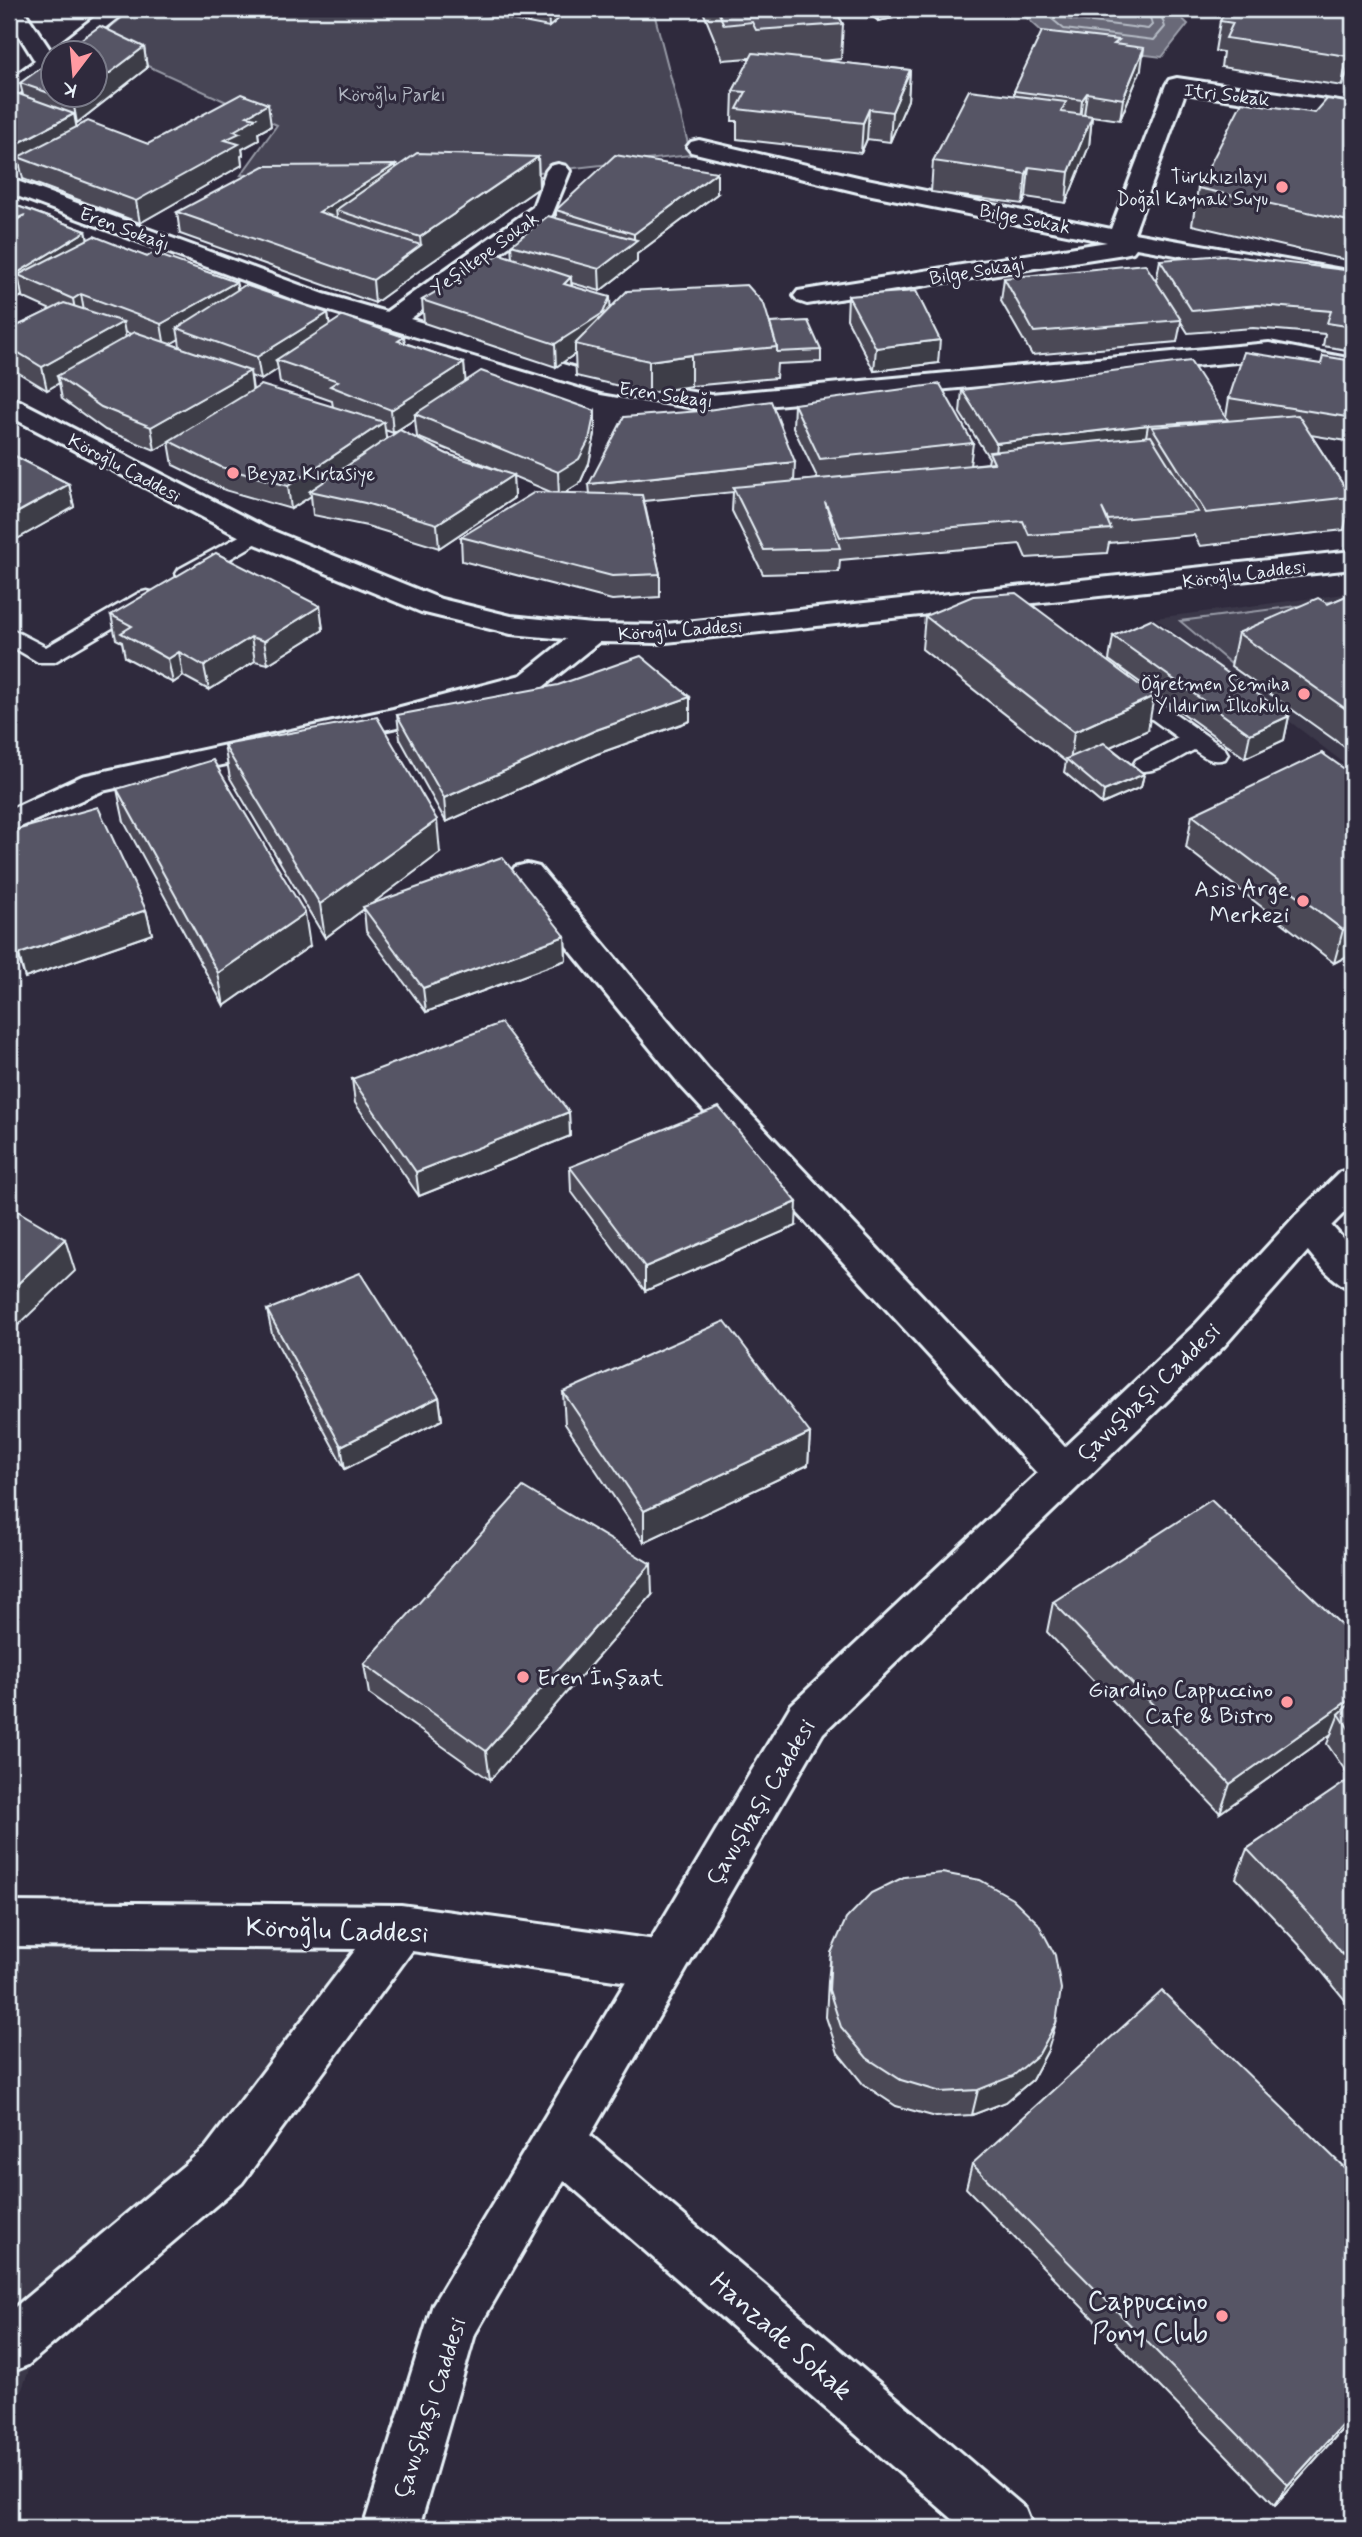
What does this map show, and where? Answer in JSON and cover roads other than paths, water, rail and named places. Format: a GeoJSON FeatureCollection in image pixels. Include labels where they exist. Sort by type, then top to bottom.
{"type":"FeatureCollection","features":[{"type":"Feature","properties":{"kind":"street"},"geometry":{"type":"LineString","coordinates":[[13,9],[38,39]]}},
{"type":"Feature","properties":{"kind":"street"},"geometry":{"type":"LineString","coordinates":[[80,38],[118,9]]}},
{"type":"Feature","properties":{"kind":"street"},"geometry":{"type":"LineString","coordinates":[[9,90],[38,69]]}},
{"type":"Feature","properties":{"kind":"street","name":"Itri Sokak"},"geometry":{"type":"LineString","coordinates":[[1120,237],[1177,85],[1353,111]]}},
{"type":"Feature","properties":{"kind":"street","name":"Bilge Sokak"},"geometry":{"type":"LineString","coordinates":[[699,147],[822,178],[1147,244],[1353,279]]}},
{"type":"Feature","properties":{"kind":"street","name":"Yeşiltepe Sokak"},"geometry":{"type":"LineString","coordinates":[[390,321],[544,210],[558,170]]}},
{"type":"Feature","properties":{"kind":"street","name":"Eren Sokağı"},"geometry":{"type":"LineString","coordinates":[[9,185],[315,299],[610,386],[711,403],[1269,351],[1353,367]]}},
{"type":"Feature","properties":{"kind":"street","name":"Bilge Sokağı"},"geometry":{"type":"LineString","coordinates":[[807,296],[1147,244]]}},
{"type":"Feature","properties":{"kind":"street","name":"Köroğlu Caddesi"},"geometry":{"type":"LineString","coordinates":[[9,405],[256,534],[431,606],[511,625],[592,634],[657,634],[1353,560]]}},
{"type":"Feature","properties":{"kind":"street"},"geometry":{"type":"LineString","coordinates":[[9,822],[93,783],[397,718],[532,681],[592,634]]}},
{"type":"Feature","properties":{"kind":"street"},"geometry":{"type":"LineString","coordinates":[[527,876],[694,1077],[1062,1474]]}},
{"type":"Feature","properties":{"kind":"street","name":"Çavuşbaşı Caddesi"},"geometry":{"type":"LineString","coordinates":[[391,2528],[452,2323],[807,1719],[1210,1335],[1309,1225],[1353,1182]]}},
{"type":"Feature","properties":{"kind":"street"},"geometry":{"type":"LineString","coordinates":[[1309,1225],[1353,1275]]}},
{"type":"Feature","properties":{"kind":"street","name":"Köroğlu Caddesi"},"geometry":{"type":"LineString","coordinates":[[9,1924],[401,1927],[663,1964]]}},
{"type":"Feature","properties":{"kind":"street"},"geometry":{"type":"LineString","coordinates":[[9,2346],[224,2165],[401,1927]]}},
{"type":"Feature","properties":{"kind":"street","name":"Hanzade Sokak"},"geometry":{"type":"LineString","coordinates":[[559,2142],[1005,2528]]}},
{"type":"Feature","properties":{"kind":"lane"},"geometry":{"type":"LineString","coordinates":[[9,635],[46,657],[256,534]]}},
{"type":"Feature","properties":{"kind":"lane"},"geometry":{"type":"LineString","coordinates":[[1000,598],[1032,622]]}},
{"type":"Feature","properties":{"kind":"lane"},"geometry":{"type":"LineString","coordinates":[[1098,669],[1216,754]]}},
{"type":"Feature","properties":{"kind":"lane"},"geometry":{"type":"LineString","coordinates":[[1145,765],[1196,739]]}},
{"type":"Feature","properties":{"kind":"water"},"geometry":{"type":"Polygon","coordinates":[[[1172,9],[1188,24],[1162,57],[1056,44],[1018,10],[1172,9]]]}},
{"type":"Feature","properties":{"kind":"place","name":"Türkkızılayı Doğal Kaynak Suyu"},"geometry":{"type":"Point","coordinates":[1282,187]}},
{"type":"Feature","properties":{"kind":"place","name":"Beyaz Kırtasiye"},"geometry":{"type":"Point","coordinates":[233,473]}},
{"type":"Feature","properties":{"kind":"place","name":"Öğretmen Semiha Yıldırım İlkokulu"},"geometry":{"type":"Point","coordinates":[1304,694]}},
{"type":"Feature","properties":{"kind":"place","name":"Asis Arge Merkezi"},"geometry":{"type":"Point","coordinates":[1303,901]}},
{"type":"Feature","properties":{"kind":"place","name":"Eren İnşaat"},"geometry":{"type":"Point","coordinates":[523,1677]}},
{"type":"Feature","properties":{"kind":"place","name":"Giardino Cappuccino Cafe & Bistro"},"geometry":{"type":"Point","coordinates":[1287,1702]}},
{"type":"Feature","properties":{"kind":"place","name":"Cappuccino Pony Club"},"geometry":{"type":"Point","coordinates":[1222,2316]}},
{"type":"Feature","properties":{"kind":"park label","name":"Köroğlu Parkı"},"geometry":{"type":"Point","coordinates":[392,94]}}]}
